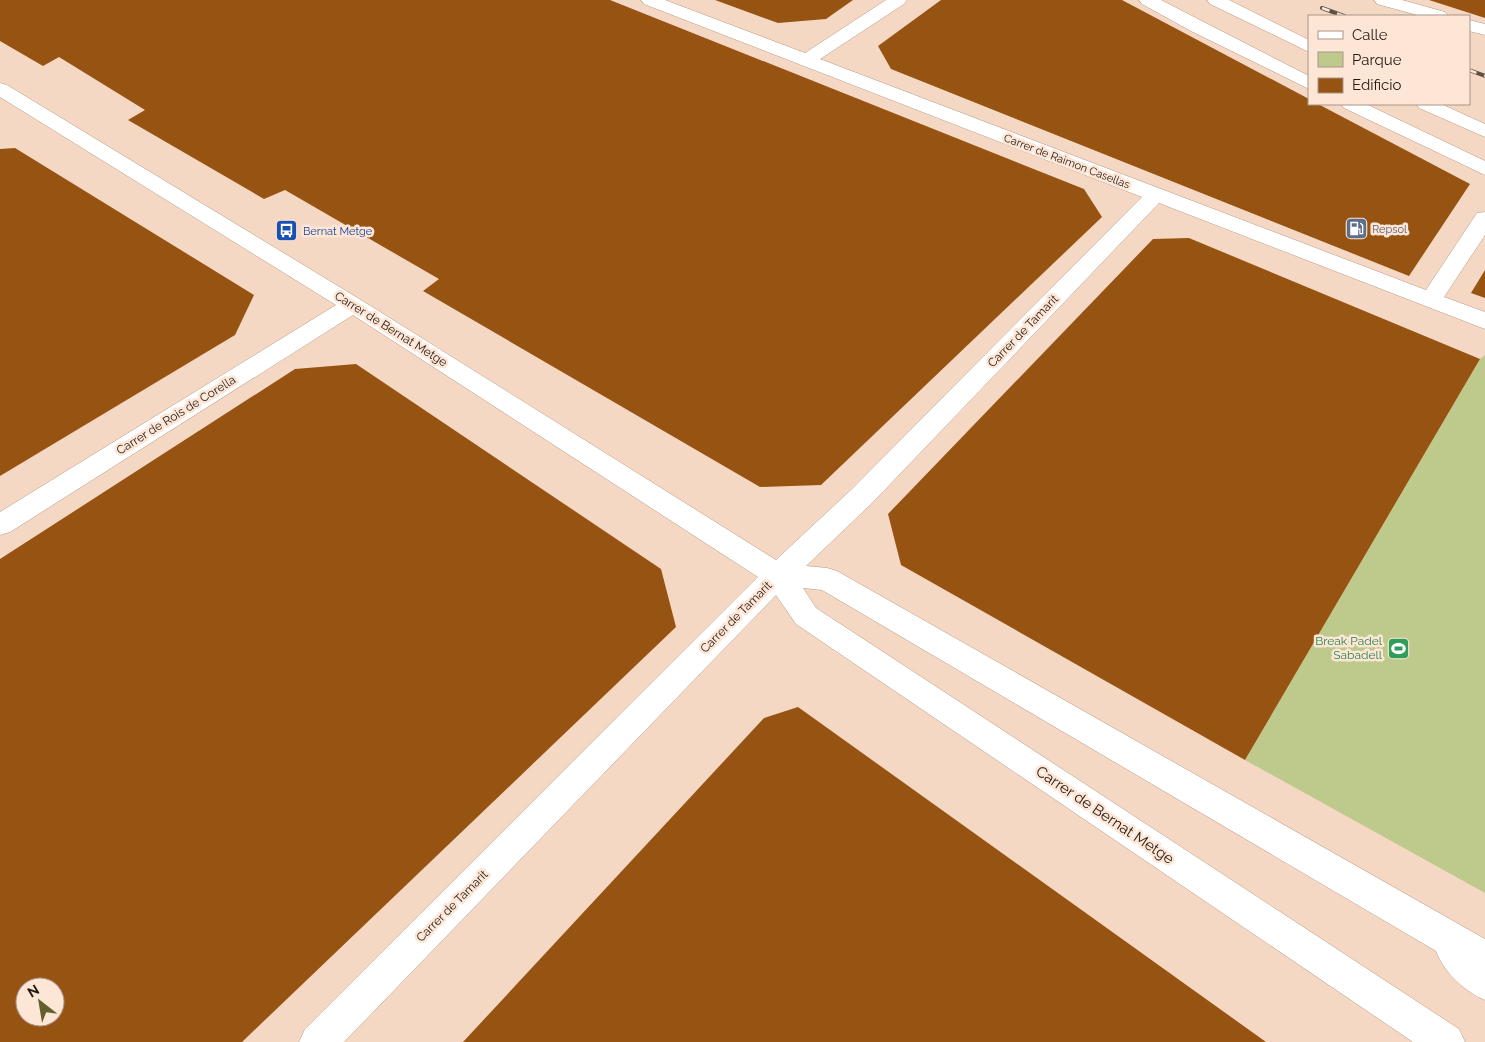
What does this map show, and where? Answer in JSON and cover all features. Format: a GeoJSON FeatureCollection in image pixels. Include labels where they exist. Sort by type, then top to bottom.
{"type":"FeatureCollection","features":[{"type":"Feature","properties":{"kind":"street","name":"Carrer de Raimon Casellas"},"geometry":{"type":"LineString","coordinates":[[650,0],[1485,320]]}},
{"type":"Feature","properties":{"kind":"street"},"geometry":{"type":"LineString","coordinates":[[805,61],[898,0]]}},
{"type":"Feature","properties":{"kind":"street"},"geometry":{"type":"LineString","coordinates":[[1148,0],[1197,27],[1308,82]]}},
{"type":"Feature","properties":{"kind":"street"},"geometry":{"type":"LineString","coordinates":[[1179,0],[1308,66]]}},
{"type":"Feature","properties":{"kind":"street"},"geometry":{"type":"LineString","coordinates":[[1216,0],[1308,46]]}},
{"type":"Feature","properties":{"kind":"street"},"geometry":{"type":"LineString","coordinates":[[1240,0],[1256,6],[1308,37]]}},
{"type":"Feature","properties":{"kind":"street"},"geometry":{"type":"LineString","coordinates":[[1383,0],[1436,15]]}},
{"type":"Feature","properties":{"kind":"street"},"geometry":{"type":"LineString","coordinates":[[1470,25],[1485,30]]}},
{"type":"Feature","properties":{"kind":"street","name":"Carrer de Bernat Metge"},"geometry":{"type":"LineString","coordinates":[[0,89],[352,305],[778,575],[806,616],[1446,1042]]}},
{"type":"Feature","properties":{"kind":"street"},"geometry":{"type":"LineString","coordinates":[[0,113],[22,104]]}},
{"type":"Feature","properties":{"kind":"street"},"geometry":{"type":"LineString","coordinates":[[1354,105],[1485,169]]}},
{"type":"Feature","properties":{"kind":"street"},"geometry":{"type":"LineString","coordinates":[[1388,105],[1485,152]]}},
{"type":"Feature","properties":{"kind":"street"},"geometry":{"type":"LineString","coordinates":[[1428,105],[1485,129]]}},
{"type":"Feature","properties":{"kind":"street"},"geometry":{"type":"LineString","coordinates":[[1442,105],[1485,129]]}},
{"type":"Feature","properties":{"kind":"street","name":"Carrer de Tamarit"},"geometry":{"type":"LineString","coordinates":[[318,1042],[778,575],[862,496],[1156,194]]}},
{"type":"Feature","properties":{"kind":"street"},"geometry":{"type":"LineString","coordinates":[[1431,300],[1485,218]]}},
{"type":"Feature","properties":{"kind":"street","name":"Carrer de Rois de Corella"},"geometry":{"type":"LineString","coordinates":[[0,524],[352,305]]}},
{"type":"Feature","properties":{"kind":"street","name":"Carrer de Bernat Metge"},"geometry":{"type":"LineString","coordinates":[[778,575],[828,579],[1435,932],[1485,959]]}},
{"type":"Feature","properties":{"kind":"street"},"geometry":{"type":"LineString","coordinates":[[1435,932],[1485,982]]}},
{"type":"Feature","properties":{"kind":"green space","name":"Break Padel Sabadell"},"geometry":{"type":"Polygon","coordinates":[[[1485,355],[1485,893],[1245,760],[1480,359],[1485,355]]]}},
{"type":"Feature","properties":{"kind":"building"},"geometry":{"type":"Polygon","coordinates":[[[0,0],[610,0],[1084,189],[1102,217],[821,485],[760,487],[423,291],[439,279],[285,190],[264,199],[128,120],[145,110],[59,57],[43,66],[0,41],[0,0]]]}},
{"type":"Feature","properties":{"kind":"building"},"geometry":{"type":"Polygon","coordinates":[[[715,0],[853,0],[826,19],[778,23],[715,0]]]}},
{"type":"Feature","properties":{"kind":"building"},"geometry":{"type":"Polygon","coordinates":[[[941,0],[1122,0],[1308,98],[1308,105],[1320,105],[1470,184],[1409,276],[891,69],[878,46],[941,0]]]}},
{"type":"Feature","properties":{"kind":"building"},"geometry":{"type":"Polygon","coordinates":[[[1429,0],[1485,0],[1485,18],[1429,0]]]}},
{"type":"Feature","properties":{"kind":"building"},"geometry":{"type":"Polygon","coordinates":[[[15,148],[254,295],[235,335],[0,476],[0,149],[15,148]]]}},
{"type":"Feature","properties":{"kind":"building"},"geometry":{"type":"Polygon","coordinates":[[[1189,238],[1480,359],[1245,760],[901,565],[888,514],[1153,239],[1189,238]]]}},
{"type":"Feature","properties":{"kind":"building"},"geometry":{"type":"Polygon","coordinates":[[[1485,270],[1485,298],[1471,293],[1485,270]]]}},
{"type":"Feature","properties":{"kind":"building"},"geometry":{"type":"Polygon","coordinates":[[[356,364],[661,569],[676,627],[242,1042],[0,1042],[0,559],[295,369],[356,364]]]}},
{"type":"Feature","properties":{"kind":"building"},"geometry":{"type":"Polygon","coordinates":[[[798,707],[1266,1042],[463,1042],[764,718],[798,707]]]}},
{"type":"Feature","properties":{"kind":"railway"},"geometry":{"type":"LineString","coordinates":[[1322,8],[1341,15]]}},
{"type":"Feature","properties":{"kind":"railway"},"geometry":{"type":"LineString","coordinates":[[1470,70],[1485,76]]}},
{"type":"Feature","properties":{"kind":"place","name":"Repsol"},"geometry":{"type":"Point","coordinates":[1356,229]}},
{"type":"Feature","properties":{"kind":"place","name":"Bernat Metge"},"geometry":{"type":"Point","coordinates":[287,231]}},
{"type":"Feature","properties":{"kind":"place","name":"Break Padel Sabadell"},"geometry":{"type":"Point","coordinates":[1398,648]}}]}
